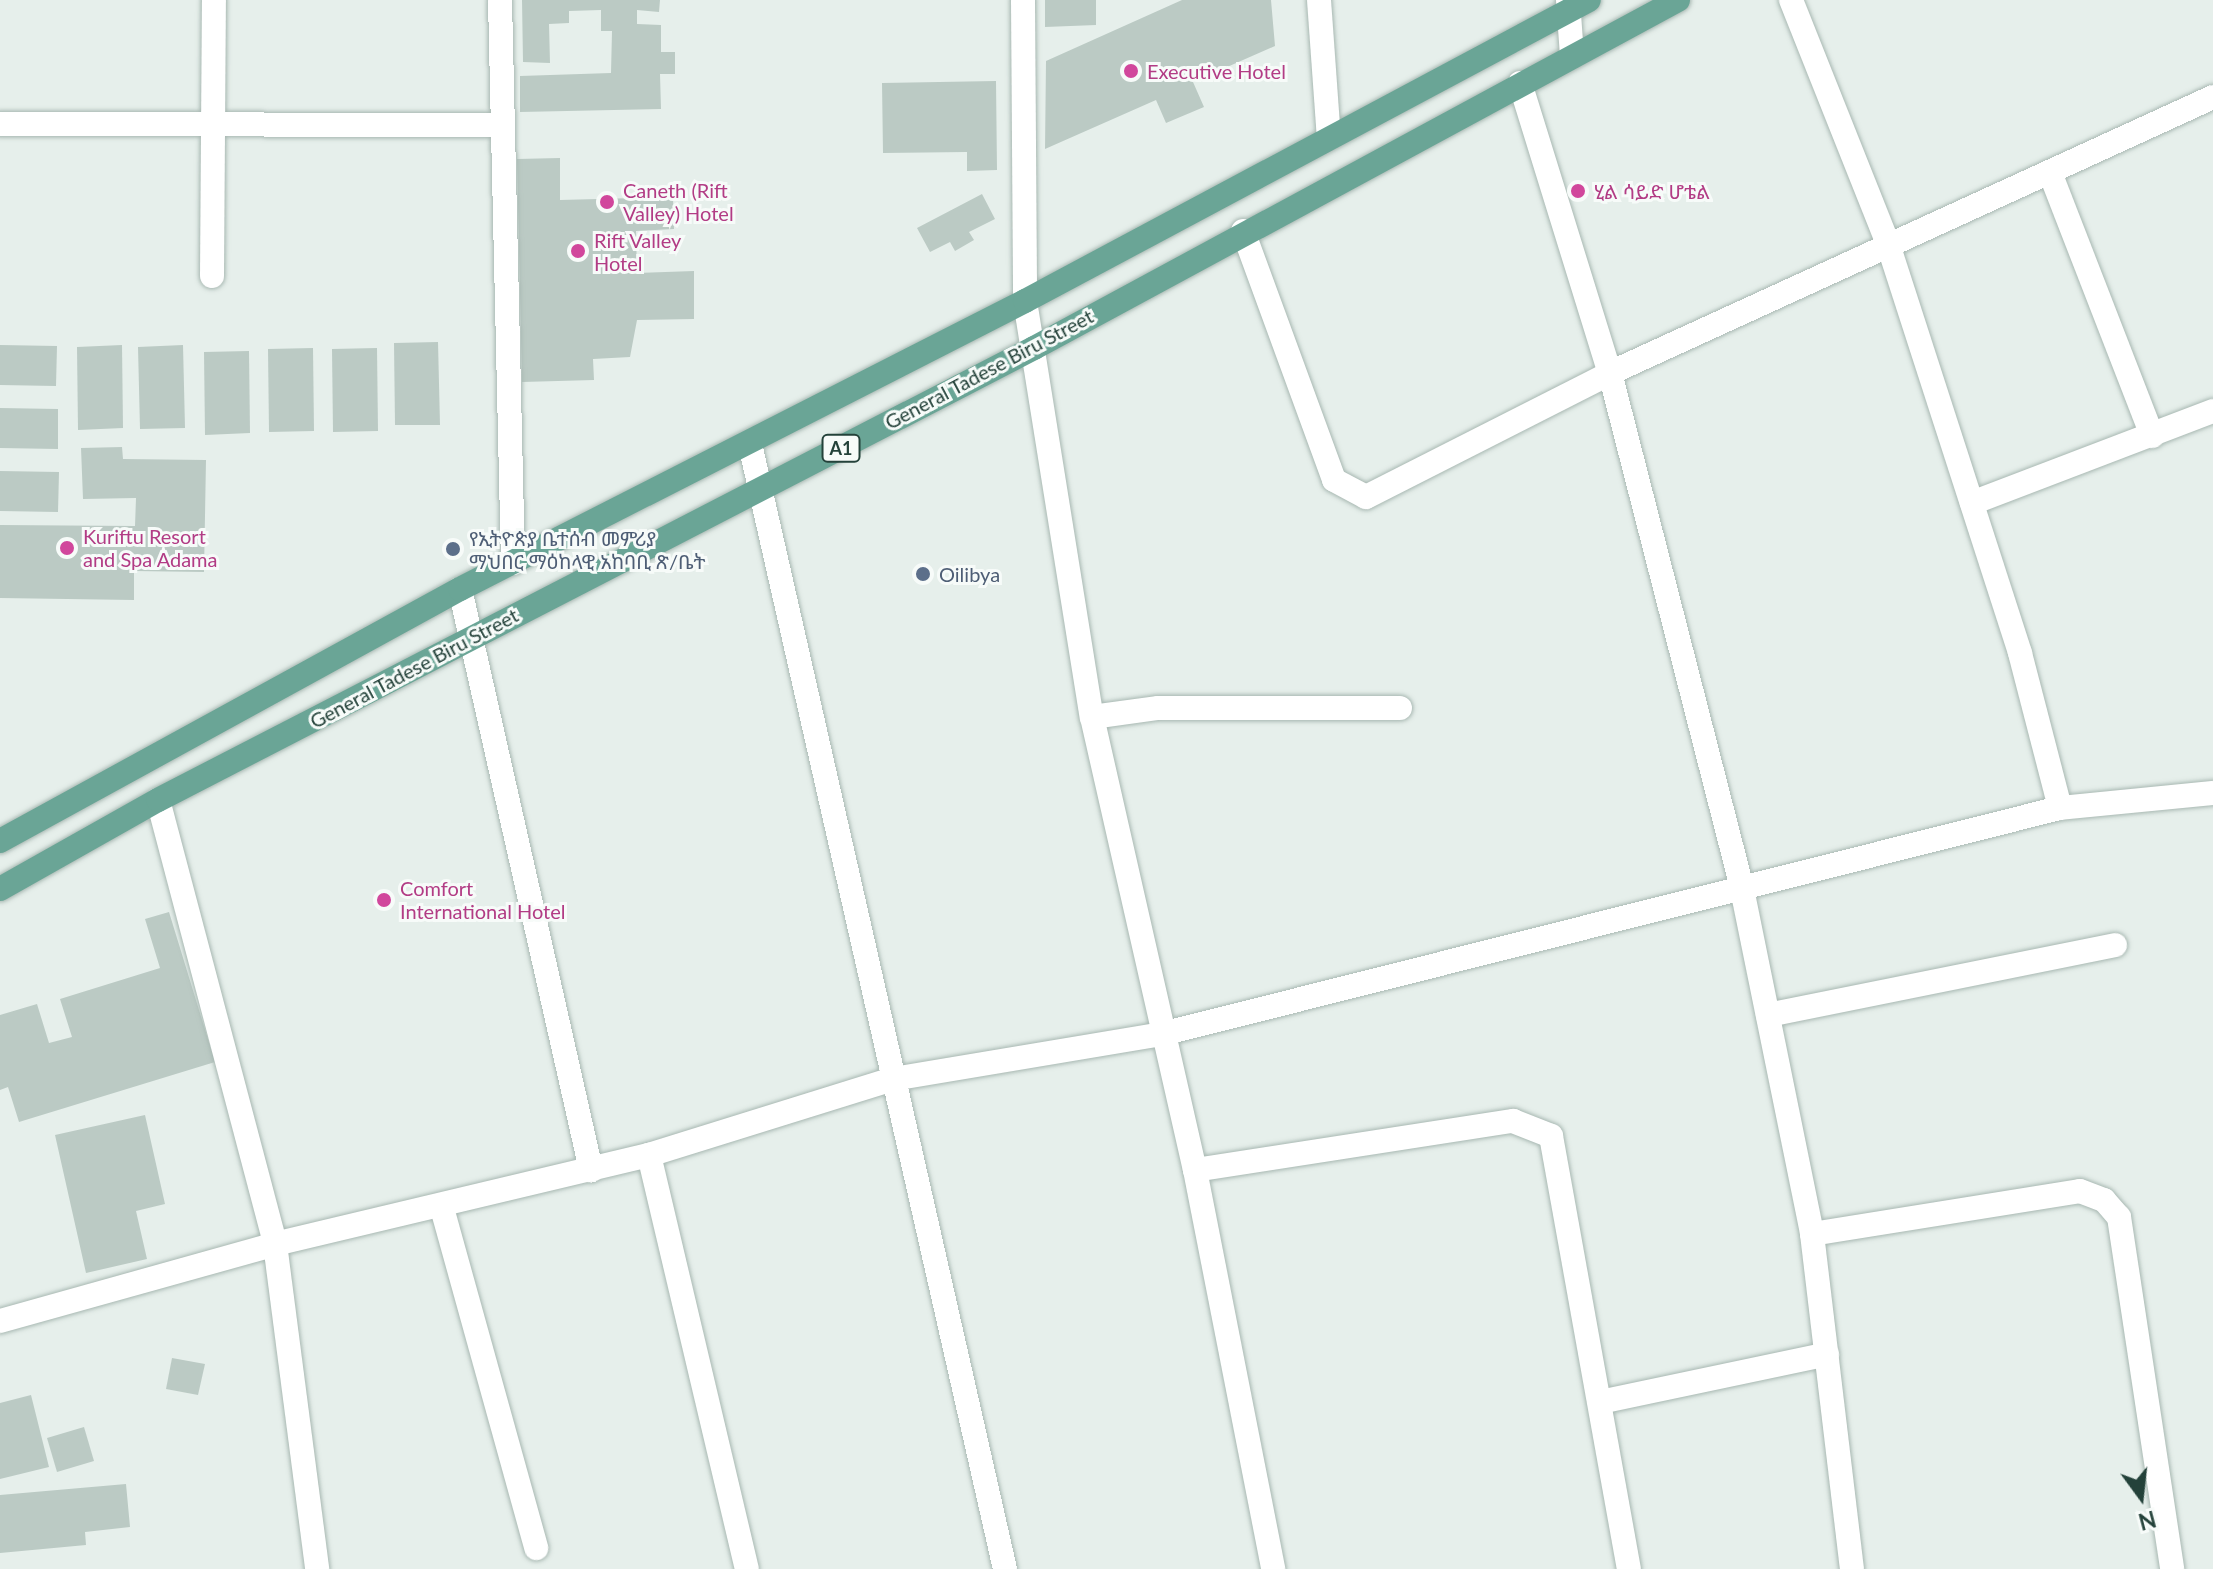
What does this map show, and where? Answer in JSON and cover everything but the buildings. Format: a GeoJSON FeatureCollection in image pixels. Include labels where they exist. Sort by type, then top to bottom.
{"type":"FeatureCollection","features":[{"type":"Feature","properties":{"kind":"main road","name":"General Tadese Biru Street"},"geometry":{"type":"LineString","coordinates":[[0,889],[158,800],[1034,348],[1243,231],[1678,0]]}},
{"type":"Feature","properties":{"kind":"main road","name":"A1"},"geometry":{"type":"LineString","coordinates":[[0,841],[460,589],[750,444],[1025,301],[1575,4]]}},
{"type":"Feature","properties":{"kind":"street"},"geometry":{"type":"LineString","coordinates":[[212,276],[214,0]]}},
{"type":"Feature","properties":{"kind":"street"},"geometry":{"type":"LineString","coordinates":[[500,0],[513,563]]}},
{"type":"Feature","properties":{"kind":"street"},"geometry":{"type":"LineString","coordinates":[[1023,0],[1025,301],[1092,717],[1195,1170],[1273,1569]]}},
{"type":"Feature","properties":{"kind":"street"},"geometry":{"type":"LineString","coordinates":[[1319,0],[1329,138]]}},
{"type":"Feature","properties":{"kind":"street"},"geometry":{"type":"LineString","coordinates":[[1791,0],[1888,244],[1972,503],[2060,808]]}},
{"type":"Feature","properties":{"kind":"street"},"geometry":{"type":"LineString","coordinates":[[1572,56],[1575,4]]}},
{"type":"Feature","properties":{"kind":"street"},"geometry":{"type":"LineString","coordinates":[[1520,83],[1610,373],[1741,884],[1812,1234],[1852,1569]]}},
{"type":"Feature","properties":{"kind":"street"},"geometry":{"type":"LineString","coordinates":[[1243,231],[1334,480],[1351,493],[1366,497],[1610,373],[1888,244],[2051,175],[2213,97]]}},
{"type":"Feature","properties":{"kind":"street"},"geometry":{"type":"LineString","coordinates":[[0,124],[213,128],[502,125]]}},
{"type":"Feature","properties":{"kind":"street"},"geometry":{"type":"LineString","coordinates":[[2051,175],[2152,436]]}},
{"type":"Feature","properties":{"kind":"street"},"geometry":{"type":"LineString","coordinates":[[1972,503],[2213,411]]}},
{"type":"Feature","properties":{"kind":"street"},"geometry":{"type":"LineString","coordinates":[[750,444],[757,491],[1005,1569]]}},
{"type":"Feature","properties":{"kind":"street"},"geometry":{"type":"LineString","coordinates":[[460,589],[475,636],[591,1170]]}},
{"type":"Feature","properties":{"kind":"street"},"geometry":{"type":"LineString","coordinates":[[1092,717],[1158,708],[1400,708]]}},
{"type":"Feature","properties":{"kind":"street"},"geometry":{"type":"LineString","coordinates":[[0,1321],[275,1244],[442,1208],[649,1155],[893,1079],[1162,1034],[1741,884],[2060,808],[2213,793]]}},
{"type":"Feature","properties":{"kind":"street"},"geometry":{"type":"LineString","coordinates":[[158,800],[275,1244],[317,1569]]}},
{"type":"Feature","properties":{"kind":"street"},"geometry":{"type":"LineString","coordinates":[[1768,1015],[2115,945]]}},
{"type":"Feature","properties":{"kind":"street"},"geometry":{"type":"LineString","coordinates":[[1195,1170],[1531,1123],[1551,1136],[1559,1157],[1629,1569]]}},
{"type":"Feature","properties":{"kind":"street"},"geometry":{"type":"LineString","coordinates":[[649,1155],[747,1569]]}},
{"type":"Feature","properties":{"kind":"street"},"geometry":{"type":"LineString","coordinates":[[1812,1234],[2080,1191],[2104,1200],[2119,1217],[2172,1569]]}},
{"type":"Feature","properties":{"kind":"street"},"geometry":{"type":"LineString","coordinates":[[442,1208],[536,1548]]}},
{"type":"Feature","properties":{"kind":"street"},"geometry":{"type":"LineString","coordinates":[[1600,1402],[1827,1354]]}},
{"type":"Feature","properties":{"kind":"place","name":"Executive Hotel"},"geometry":{"type":"Point","coordinates":[1131,71]}},
{"type":"Feature","properties":{"kind":"place","name":"ሂል ሳይድ ሆቴል"},"geometry":{"type":"Point","coordinates":[1578,191]}},
{"type":"Feature","properties":{"kind":"place","name":"Caneth (Rift Valley) Hotel"},"geometry":{"type":"Point","coordinates":[607,202]}},
{"type":"Feature","properties":{"kind":"place","name":"Rift Valley Hotel"},"geometry":{"type":"Point","coordinates":[578,251]}},
{"type":"Feature","properties":{"kind":"place","name":"Kuriftu Resort and Spa Adama"},"geometry":{"type":"Point","coordinates":[67,548]}},
{"type":"Feature","properties":{"kind":"place","name":"የኢትዮጵያ ቤተሰብ መምሪያ ማህበር ማዕከላዊ አከባቢ ጽ/ቤት"},"geometry":{"type":"Point","coordinates":[453,549]}},
{"type":"Feature","properties":{"kind":"place","name":"Oilibya"},"geometry":{"type":"Point","coordinates":[923,574]}},
{"type":"Feature","properties":{"kind":"place","name":"Comfort International Hotel"},"geometry":{"type":"Point","coordinates":[384,900]}}]}
